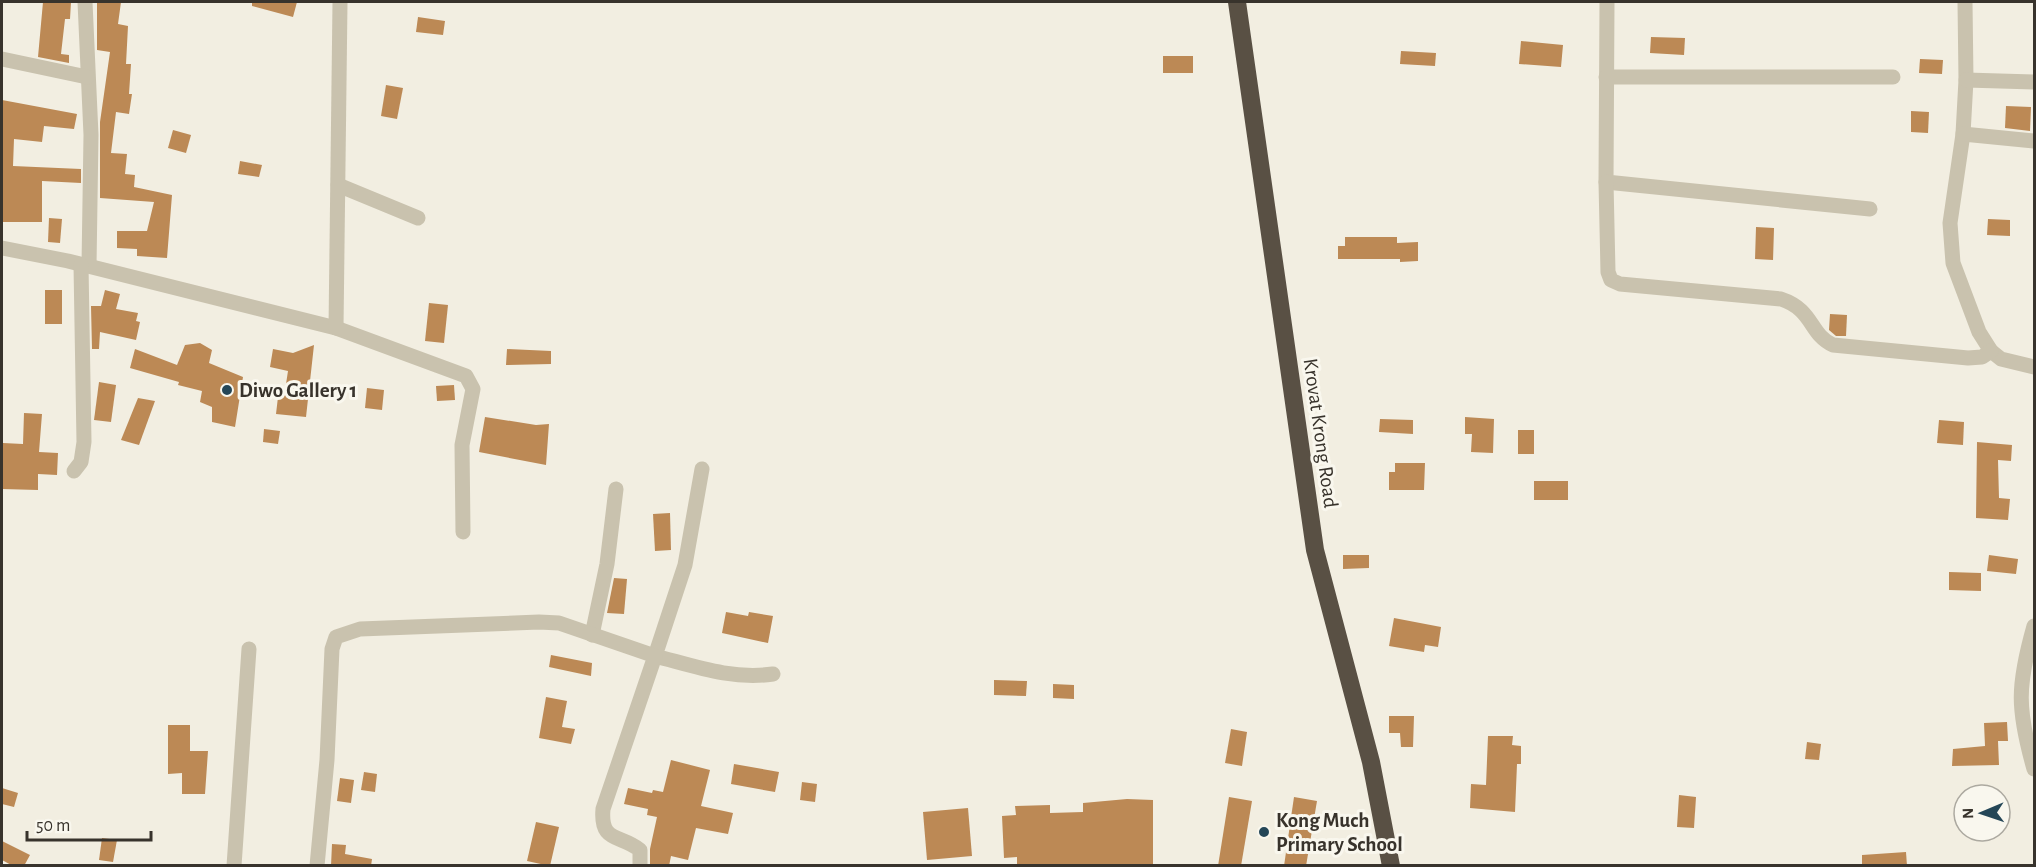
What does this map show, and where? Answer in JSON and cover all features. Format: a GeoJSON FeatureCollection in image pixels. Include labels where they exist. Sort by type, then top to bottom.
{"type":"FeatureCollection","features":[{"type":"Feature","properties":{"kind":"highway","name":"Krovat Krong Road"},"geometry":{"type":"LineString","coordinates":[[1237,2],[1314,550],[1371,762],[1391,866]]}},
{"type":"Feature","properties":{"kind":"street"},"geometry":{"type":"LineString","coordinates":[[74,471],[81,462],[84,442],[85,265],[91,135],[85,2]]}},
{"type":"Feature","properties":{"kind":"street"},"geometry":{"type":"LineString","coordinates":[[336,328],[340,2]]}},
{"type":"Feature","properties":{"kind":"street"},"geometry":{"type":"LineString","coordinates":[[1607,2],[1606,182],[1608,272],[1611,280],[1620,284],[1781,299],[1802,310],[1822,338],[1833,345],[1968,358],[1977,358],[1990,351]]}},
{"type":"Feature","properties":{"kind":"street"},"geometry":{"type":"LineString","coordinates":[[1965,2],[1966,80],[1963,134],[1950,223],[1953,263],[1978,332],[1990,351],[2001,359],[2034,367]]}},
{"type":"Feature","properties":{"kind":"street"},"geometry":{"type":"LineString","coordinates":[[2,59],[87,77]]}},
{"type":"Feature","properties":{"kind":"street"},"geometry":{"type":"LineString","coordinates":[[1606,77],[1893,77]]}},
{"type":"Feature","properties":{"kind":"street"},"geometry":{"type":"LineString","coordinates":[[1966,80],[2034,82]]}},
{"type":"Feature","properties":{"kind":"street"},"geometry":{"type":"LineString","coordinates":[[1963,134],[2034,141]]}},
{"type":"Feature","properties":{"kind":"street"},"geometry":{"type":"LineString","coordinates":[[1606,182],[1870,209]]}},
{"type":"Feature","properties":{"kind":"street"},"geometry":{"type":"LineString","coordinates":[[338,185],[418,218]]}},
{"type":"Feature","properties":{"kind":"street"},"geometry":{"type":"LineString","coordinates":[[2,248],[85,265],[336,328],[466,376],[473,389],[462,446],[463,532]]}},
{"type":"Feature","properties":{"kind":"street"},"geometry":{"type":"LineString","coordinates":[[640,866],[640,850],[609,835],[602,822],[603,809],[685,565],[702,469]]}},
{"type":"Feature","properties":{"kind":"street"},"geometry":{"type":"LineString","coordinates":[[592,635],[607,564],[616,489]]}},
{"type":"Feature","properties":{"kind":"street"},"geometry":{"type":"LineString","coordinates":[[317,866],[327,760],[332,649],[336,637],[360,629],[559,623],[655,656],[731,675],[751,677],[773,674]]}},
{"type":"Feature","properties":{"kind":"street"},"geometry":{"type":"LineString","coordinates":[[2034,626],[2020,684],[2027,744],[2034,769]]}},
{"type":"Feature","properties":{"kind":"street"},"geometry":{"type":"LineString","coordinates":[[234,866],[249,649]]}},
{"type":"Feature","properties":{"kind":"building"},"geometry":{"type":"Polygon","coordinates":[[[43,2],[71,2],[70,19],[65,19],[61,54],[69,55],[69,63],[38,57],[43,2]]]}},
{"type":"Feature","properties":{"kind":"building"},"geometry":{"type":"Polygon","coordinates":[[[97,2],[121,2],[118,24],[128,26],[126,64],[131,64],[129,94],[132,94],[129,114],[116,112],[111,153],[127,154],[125,174],[135,175],[134,187],[172,195],[167,258],[137,256],[137,249],[117,248],[117,231],[147,231],[154,202],[100,198],[100,122],[110,52],[97,50],[97,2]]]}},
{"type":"Feature","properties":{"kind":"building"},"geometry":{"type":"Polygon","coordinates":[[[252,2],[297,2],[293,17],[252,6],[252,2]]]}},
{"type":"Feature","properties":{"kind":"building"},"geometry":{"type":"Polygon","coordinates":[[[418,17],[445,21],[443,35],[416,32],[418,17]]]}},
{"type":"Feature","properties":{"kind":"building"},"geometry":{"type":"Polygon","coordinates":[[[1651,37],[1685,38],[1684,55],[1650,53],[1651,37]]]}},
{"type":"Feature","properties":{"kind":"building"},"geometry":{"type":"Polygon","coordinates":[[[1521,41],[1563,45],[1561,67],[1519,64],[1521,41]]]}},
{"type":"Feature","properties":{"kind":"building"},"geometry":{"type":"Polygon","coordinates":[[[1401,51],[1436,53],[1435,66],[1400,64],[1401,51]]]}},
{"type":"Feature","properties":{"kind":"building"},"geometry":{"type":"Polygon","coordinates":[[[1163,56],[1193,56],[1193,73],[1163,73],[1163,56]]]}},
{"type":"Feature","properties":{"kind":"building"},"geometry":{"type":"Polygon","coordinates":[[[1920,59],[1943,60],[1942,74],[1919,73],[1920,59]]]}},
{"type":"Feature","properties":{"kind":"building"},"geometry":{"type":"Polygon","coordinates":[[[386,85],[403,88],[397,119],[381,116],[386,85]]]}},
{"type":"Feature","properties":{"kind":"building"},"geometry":{"type":"Polygon","coordinates":[[[2,100],[77,114],[74,129],[44,126],[42,142],[14,139],[13,166],[81,169],[81,183],[42,181],[42,222],[2,222],[2,100]]]}},
{"type":"Feature","properties":{"kind":"building"},"geometry":{"type":"Polygon","coordinates":[[[2006,106],[2031,107],[2030,131],[2005,128],[2006,106]]]}},
{"type":"Feature","properties":{"kind":"building"},"geometry":{"type":"Polygon","coordinates":[[[1911,111],[1929,112],[1928,133],[1911,132],[1911,111]]]}},
{"type":"Feature","properties":{"kind":"building"},"geometry":{"type":"Polygon","coordinates":[[[173,130],[191,135],[186,153],[168,148],[173,130]]]}},
{"type":"Feature","properties":{"kind":"building"},"geometry":{"type":"Polygon","coordinates":[[[240,161],[262,165],[259,177],[238,174],[240,161]]]}},
{"type":"Feature","properties":{"kind":"building"},"geometry":{"type":"Polygon","coordinates":[[[49,218],[62,219],[60,243],[48,242],[49,218]]]}},
{"type":"Feature","properties":{"kind":"building"},"geometry":{"type":"Polygon","coordinates":[[[1988,219],[2010,220],[2010,236],[1987,235],[1988,219]]]}},
{"type":"Feature","properties":{"kind":"building"},"geometry":{"type":"Polygon","coordinates":[[[1756,227],[1774,228],[1773,260],[1755,259],[1756,227]]]}},
{"type":"Feature","properties":{"kind":"building"},"geometry":{"type":"Polygon","coordinates":[[[1345,237],[1397,237],[1397,243],[1418,242],[1418,261],[1338,259],[1338,246],[1345,246],[1345,237]]]}},
{"type":"Feature","properties":{"kind":"building"},"geometry":{"type":"Polygon","coordinates":[[[45,290],[62,290],[62,324],[45,324],[45,290]]]}},
{"type":"Feature","properties":{"kind":"building"},"geometry":{"type":"Polygon","coordinates":[[[105,290],[120,294],[116,309],[138,313],[136,321],[140,322],[136,340],[100,332],[99,349],[92,349],[91,306],[101,306],[105,290]]]}},
{"type":"Feature","properties":{"kind":"building"},"geometry":{"type":"Polygon","coordinates":[[[429,303],[448,305],[444,343],[425,341],[429,303]]]}},
{"type":"Feature","properties":{"kind":"building"},"geometry":{"type":"Polygon","coordinates":[[[1830,314],[1847,315],[1846,336],[1836,336],[1829,330],[1830,314]]]}},
{"type":"Feature","properties":{"kind":"building"},"geometry":{"type":"Polygon","coordinates":[[[200,343],[212,350],[209,363],[243,377],[235,427],[212,422],[212,407],[200,402],[202,391],[130,368],[135,349],[177,365],[185,345],[200,343]]]}},
{"type":"Feature","properties":{"kind":"building"},"geometry":{"type":"Polygon","coordinates":[[[314,345],[306,417],[276,414],[278,397],[284,397],[288,371],[270,367],[273,349],[293,353],[314,345]]]}},
{"type":"Feature","properties":{"kind":"building"},"geometry":{"type":"Polygon","coordinates":[[[507,349],[551,351],[551,364],[506,365],[507,349]]]}},
{"type":"Feature","properties":{"kind":"building"},"geometry":{"type":"Polygon","coordinates":[[[99,382],[116,385],[111,422],[94,420],[99,382]]]}},
{"type":"Feature","properties":{"kind":"building"},"geometry":{"type":"Polygon","coordinates":[[[454,385],[455,400],[437,401],[436,386],[454,385]]]}},
{"type":"Feature","properties":{"kind":"building"},"geometry":{"type":"Polygon","coordinates":[[[367,388],[384,390],[382,410],[365,408],[367,388]]]}},
{"type":"Feature","properties":{"kind":"building"},"geometry":{"type":"Polygon","coordinates":[[[138,398],[155,401],[139,445],[121,440],[138,398]]]}},
{"type":"Feature","properties":{"kind":"building"},"geometry":{"type":"Polygon","coordinates":[[[24,413],[42,414],[39,452],[58,453],[57,475],[38,474],[38,490],[2,489],[3,443],[23,444],[24,413]]]}},
{"type":"Feature","properties":{"kind":"building"},"geometry":{"type":"Polygon","coordinates":[[[485,417],[536,425],[549,424],[546,465],[479,452],[485,417]]]}},
{"type":"Feature","properties":{"kind":"building"},"geometry":{"type":"Polygon","coordinates":[[[1465,417],[1494,419],[1493,453],[1471,452],[1472,434],[1465,434],[1465,417]]]}},
{"type":"Feature","properties":{"kind":"building"},"geometry":{"type":"Polygon","coordinates":[[[1380,419],[1413,420],[1413,434],[1379,432],[1380,419]]]}},
{"type":"Feature","properties":{"kind":"building"},"geometry":{"type":"Polygon","coordinates":[[[1939,420],[1964,422],[1963,445],[1937,443],[1939,420]]]}},
{"type":"Feature","properties":{"kind":"building"},"geometry":{"type":"Polygon","coordinates":[[[264,429],[280,431],[278,444],[263,442],[264,429]]]}},
{"type":"Feature","properties":{"kind":"building"},"geometry":{"type":"Polygon","coordinates":[[[1518,430],[1534,430],[1534,454],[1518,454],[1518,430]]]}},
{"type":"Feature","properties":{"kind":"building"},"geometry":{"type":"Polygon","coordinates":[[[1977,442],[2012,445],[2011,461],[1998,460],[1999,498],[2010,499],[2008,520],[1976,518],[1977,442]]]}},
{"type":"Feature","properties":{"kind":"building"},"geometry":{"type":"Polygon","coordinates":[[[1395,463],[1425,463],[1424,490],[1389,490],[1389,472],[1395,472],[1395,463]]]}},
{"type":"Feature","properties":{"kind":"building"},"geometry":{"type":"Polygon","coordinates":[[[1534,481],[1568,481],[1568,500],[1534,500],[1534,481]]]}},
{"type":"Feature","properties":{"kind":"building"},"geometry":{"type":"Polygon","coordinates":[[[670,513],[671,550],[655,551],[653,514],[670,513]]]}},
{"type":"Feature","properties":{"kind":"building"},"geometry":{"type":"Polygon","coordinates":[[[1343,555],[1369,555],[1369,568],[1343,569],[1343,555]]]}},
{"type":"Feature","properties":{"kind":"building"},"geometry":{"type":"Polygon","coordinates":[[[1989,555],[2018,559],[2016,574],[1987,571],[1989,555]]]}},
{"type":"Feature","properties":{"kind":"building"},"geometry":{"type":"Polygon","coordinates":[[[1949,572],[1981,573],[1981,591],[1949,590],[1949,572]]]}},
{"type":"Feature","properties":{"kind":"building"},"geometry":{"type":"Polygon","coordinates":[[[614,578],[627,579],[624,614],[607,613],[614,578]]]}},
{"type":"Feature","properties":{"kind":"building"},"geometry":{"type":"Polygon","coordinates":[[[726,612],[748,616],[749,612],[773,616],[768,643],[722,633],[726,612]]]}},
{"type":"Feature","properties":{"kind":"building"},"geometry":{"type":"Polygon","coordinates":[[[1394,618],[1441,627],[1438,647],[1425,645],[1424,652],[1389,646],[1394,618]]]}},
{"type":"Feature","properties":{"kind":"building"},"geometry":{"type":"Polygon","coordinates":[[[551,655],[592,663],[591,676],[549,667],[551,655]]]}},
{"type":"Feature","properties":{"kind":"building"},"geometry":{"type":"Polygon","coordinates":[[[994,680],[1027,681],[1026,696],[994,695],[994,680]]]}},
{"type":"Feature","properties":{"kind":"building"},"geometry":{"type":"Polygon","coordinates":[[[1053,684],[1074,685],[1074,699],[1053,698],[1053,684]]]}},
{"type":"Feature","properties":{"kind":"building"},"geometry":{"type":"Polygon","coordinates":[[[546,697],[567,701],[562,727],[575,729],[571,744],[539,738],[546,697]]]}},
{"type":"Feature","properties":{"kind":"building"},"geometry":{"type":"Polygon","coordinates":[[[1389,716],[1414,716],[1413,747],[1401,747],[1400,733],[1389,733],[1389,716]]]}},
{"type":"Feature","properties":{"kind":"building"},"geometry":{"type":"Polygon","coordinates":[[[2007,722],[2008,741],[1998,741],[1999,765],[1952,766],[1953,749],[1985,746],[1984,723],[2007,722]]]}},
{"type":"Feature","properties":{"kind":"building"},"geometry":{"type":"Polygon","coordinates":[[[168,725],[190,725],[190,751],[208,751],[205,794],[182,794],[182,773],[168,774],[168,725]]]}},
{"type":"Feature","properties":{"kind":"building"},"geometry":{"type":"Polygon","coordinates":[[[1231,729],[1247,732],[1242,766],[1225,763],[1231,729]]]}},
{"type":"Feature","properties":{"kind":"building"},"geometry":{"type":"Polygon","coordinates":[[[1488,736],[1513,736],[1512,745],[1521,746],[1521,764],[1517,764],[1515,812],[1470,808],[1471,784],[1486,785],[1488,736]]]}},
{"type":"Feature","properties":{"kind":"building"},"geometry":{"type":"Polygon","coordinates":[[[1807,742],[1821,744],[1819,760],[1805,759],[1807,742]]]}},
{"type":"Feature","properties":{"kind":"building"},"geometry":{"type":"Polygon","coordinates":[[[671,760],[710,770],[701,806],[733,813],[728,834],[696,828],[688,860],[671,856],[669,866],[650,866],[650,849],[657,817],[647,815],[648,809],[624,804],[628,788],[652,793],[653,790],[663,792],[671,760]]]}},
{"type":"Feature","properties":{"kind":"building"},"geometry":{"type":"Polygon","coordinates":[[[734,764],[779,772],[775,792],[731,784],[734,764]]]}},
{"type":"Feature","properties":{"kind":"building"},"geometry":{"type":"Polygon","coordinates":[[[364,772],[377,774],[375,792],[361,790],[364,772]]]}},
{"type":"Feature","properties":{"kind":"building"},"geometry":{"type":"Polygon","coordinates":[[[340,778],[354,780],[351,803],[337,801],[340,778]]]}},
{"type":"Feature","properties":{"kind":"building"},"geometry":{"type":"Polygon","coordinates":[[[802,782],[817,784],[815,802],[800,800],[802,782]]]}},
{"type":"Feature","properties":{"kind":"building"},"geometry":{"type":"Polygon","coordinates":[[[2,788],[18,793],[14,807],[2,804],[2,788]]]}},
{"type":"Feature","properties":{"kind":"building"},"geometry":{"type":"Polygon","coordinates":[[[1679,795],[1696,797],[1694,828],[1677,827],[1679,795]]]}},
{"type":"Feature","properties":{"kind":"building"},"geometry":{"type":"Polygon","coordinates":[[[1229,797],[1252,801],[1241,866],[1218,866],[1229,797]]]}},
{"type":"Feature","properties":{"kind":"building"},"geometry":{"type":"Polygon","coordinates":[[[1294,797],[1317,801],[1306,866],[1284,866],[1294,797]]]}},
{"type":"Feature","properties":{"kind":"building"},"geometry":{"type":"Polygon","coordinates":[[[1127,799],[1153,800],[1153,866],[1017,866],[1017,857],[1004,858],[1002,816],[1016,815],[1015,806],[1050,805],[1050,813],[1083,812],[1083,803],[1127,799]]]}},
{"type":"Feature","properties":{"kind":"building"},"geometry":{"type":"Polygon","coordinates":[[[968,808],[972,856],[927,860],[923,812],[968,808]]]}},
{"type":"Feature","properties":{"kind":"building"},"geometry":{"type":"Polygon","coordinates":[[[536,822],[559,827],[550,866],[527,861],[536,822]]]}},
{"type":"Feature","properties":{"kind":"building"},"geometry":{"type":"Polygon","coordinates":[[[102,838],[117,840],[113,862],[99,860],[102,838]]]}},
{"type":"Feature","properties":{"kind":"building"},"geometry":{"type":"Polygon","coordinates":[[[2,841],[30,855],[24,866],[13,866],[2,860],[2,841]]]}},
{"type":"Feature","properties":{"kind":"building"},"geometry":{"type":"Polygon","coordinates":[[[332,844],[346,845],[345,854],[372,859],[371,866],[331,866],[332,844]]]}},
{"type":"Feature","properties":{"kind":"building"},"geometry":{"type":"Polygon","coordinates":[[[1906,852],[1907,866],[1862,866],[1862,855],[1906,852]]]}},
{"type":"Feature","properties":{"kind":"place","name":"Diwo Gallery 1"},"geometry":{"type":"Point","coordinates":[227,390]}},
{"type":"Feature","properties":{"kind":"place","name":"Kong Much Primary School"},"geometry":{"type":"Point","coordinates":[1264,832]}}]}
